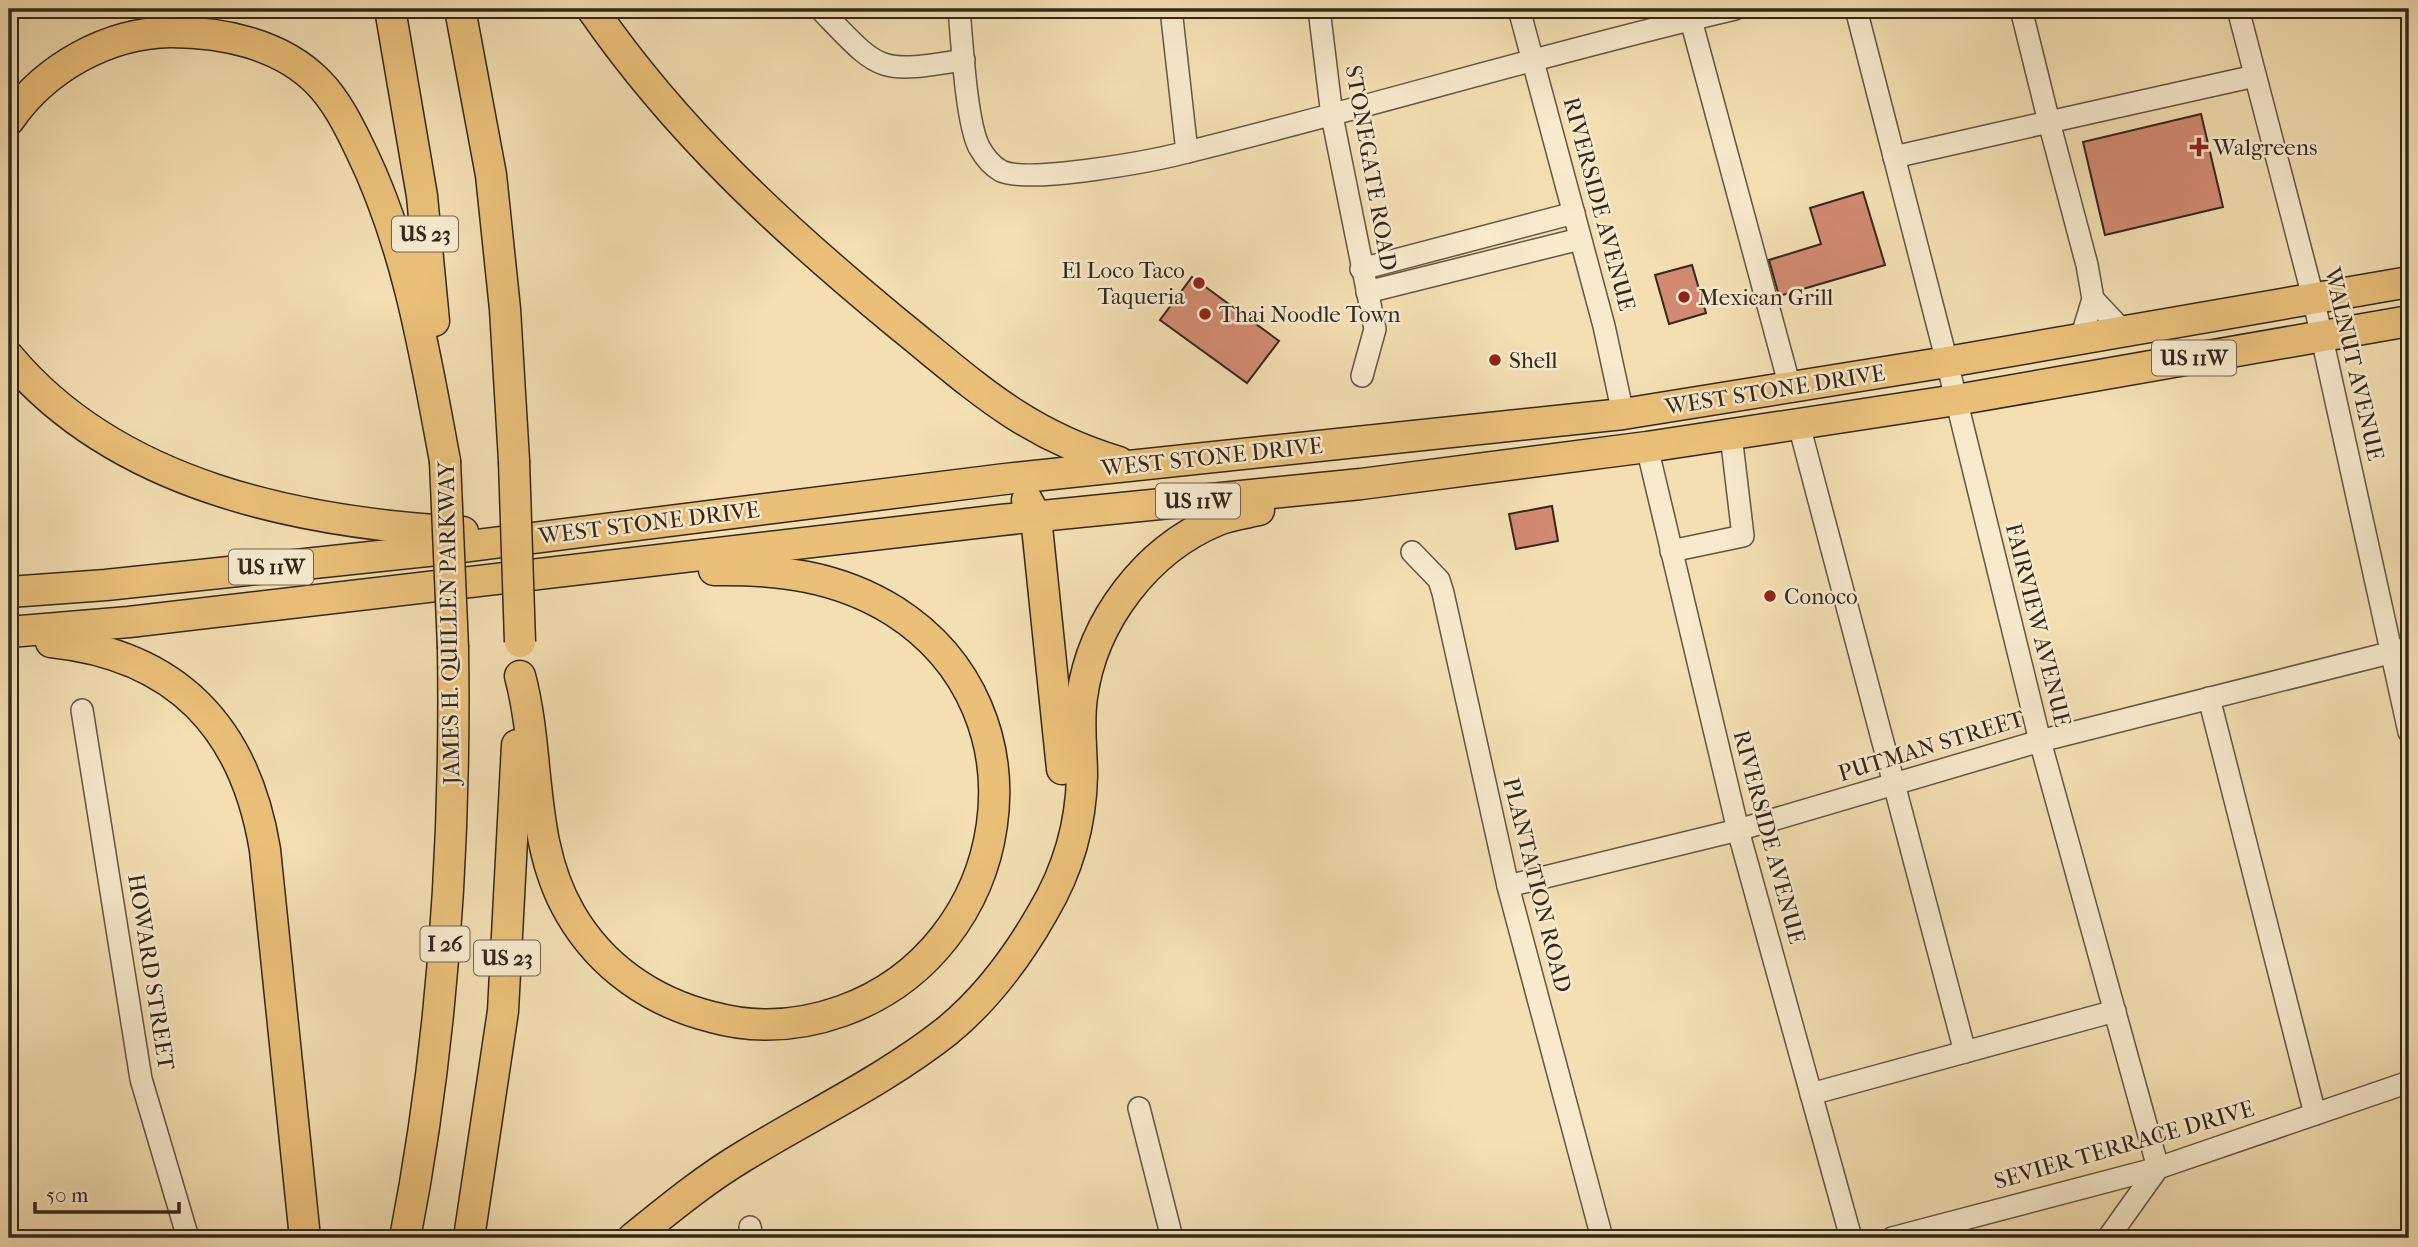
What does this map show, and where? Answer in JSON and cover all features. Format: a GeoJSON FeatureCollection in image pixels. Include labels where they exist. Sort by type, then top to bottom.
{"type":"FeatureCollection","features":[{"type":"Feature","properties":{"kind":"highway","name":"JAMES H. QUILLEN PARKWAY"},"geometry":{"type":"LineString","coordinates":[[390,9],[422,196],[445,461],[453,648],[454,759],[449,904],[417,1178],[405,1238]]}},
{"type":"Feature","properties":{"kind":"highway","name":"US 23"},"geometry":{"type":"LineString","coordinates":[[460,9],[491,175],[505,309],[514,461],[520,642],[503,1010],[469,1238]]}},
{"type":"Feature","properties":{"kind":"highway"},"geometry":{"type":"LineString","coordinates":[[592,9],[648,84],[726,173],[858,291],[1019,420],[1080,450],[1130,466]]}},
{"type":"Feature","properties":{"kind":"highway"},"geometry":{"type":"LineString","coordinates":[[9,120],[37,86],[62,66],[114,42],[138,35],[189,32],[246,41],[274,53],[308,74],[332,99],[351,129],[380,193],[413,296],[445,461]]}},
{"type":"Feature","properties":{"kind":"highway","name":"WEST STONE DRIVE"},"geometry":{"type":"LineString","coordinates":[[9,592],[106,585],[1005,479],[1623,414],[1947,362],[2409,282]]}},
{"type":"Feature","properties":{"kind":"highway","name":"WEST STONE DRIVE"},"geometry":{"type":"LineString","coordinates":[[9,632],[129,622],[1036,517],[1361,484],[1647,447],[1956,400],[2409,321]]}},
{"type":"Feature","properties":{"kind":"highway"},"geometry":{"type":"LineString","coordinates":[[9,357],[58,409],[94,433],[141,458],[244,499],[300,513],[374,524],[533,536]]}},
{"type":"Feature","properties":{"kind":"highway"},"geometry":{"type":"LineString","coordinates":[[1647,447],[1664,426],[1758,410],[1790,387]]}},
{"type":"Feature","properties":{"kind":"highway"},"geometry":{"type":"LineString","coordinates":[[1404,477],[1430,460],[1599,438],[1615,428],[1623,414]]}},
{"type":"Feature","properties":{"kind":"highway"},"geometry":{"type":"LineString","coordinates":[[1005,479],[1016,486],[1036,517],[1061,735],[1063,794],[1057,857],[1044,911]]}},
{"type":"Feature","properties":{"kind":"highway"},"geometry":{"type":"LineString","coordinates":[[633,1238],[688,1194],[741,1157],[902,1062],[947,1030],[980,1000],[1016,957],[1044,911],[1069,861],[1077,826],[1082,778],[1082,698],[1087,671],[1108,619],[1158,556],[1219,520],[1361,484]]}},
{"type":"Feature","properties":{"kind":"highway"},"geometry":{"type":"LineString","coordinates":[[520,676],[530,715],[541,829],[559,890],[583,934],[607,961],[662,1000],[729,1022],[762,1025],[793,1024],[858,1005],[888,990],[940,947],[979,881],[995,812],[995,777],[988,742],[963,684],[946,658],[897,613],[839,585],[781,571],[566,572]]}},
{"type":"Feature","properties":{"kind":"highway"},"geometry":{"type":"LineString","coordinates":[[9,642],[49,641],[92,646],[155,672],[185,693],[211,719],[243,768],[259,813],[265,850],[304,1238]]}},
{"type":"Feature","properties":{"kind":"street"},"geometry":{"type":"LineString","coordinates":[[820,9],[867,58],[878,64],[904,69],[964,61]]}},
{"type":"Feature","properties":{"kind":"street"},"geometry":{"type":"LineString","coordinates":[[959,9],[964,61],[979,146],[1000,170],[1038,174],[1153,161],[1332,116],[1689,14],[1735,9]]}},
{"type":"Feature","properties":{"kind":"street"},"geometry":{"type":"LineString","coordinates":[[1171,9],[1187,152]]}},
{"type":"Feature","properties":{"kind":"street","name":"STONEGATE ROAD"},"geometry":{"type":"LineString","coordinates":[[1319,9],[1332,116],[1375,329],[1362,376]]}},
{"type":"Feature","properties":{"kind":"street","name":"RIVERSIDE AVENUE"},"geometry":{"type":"LineString","coordinates":[[1519,9],[1604,326],[1623,414]]}},
{"type":"Feature","properties":{"kind":"street","name":"FAIRVIEW AVENUE"},"geometry":{"type":"LineString","coordinates":[[1856,9],[1947,362],[2040,741],[2158,1168]]}},
{"type":"Feature","properties":{"kind":"street"},"geometry":{"type":"LineString","coordinates":[[2021,9],[2087,265],[2093,299],[2081,338]]}},
{"type":"Feature","properties":{"kind":"street","name":"WALNUT AVENUE"},"geometry":{"type":"LineString","coordinates":[[2238,9],[2313,297],[2400,650],[2409,732]]}},
{"type":"Feature","properties":{"kind":"street"},"geometry":{"type":"LineString","coordinates":[[1689,14],[1790,387]]}},
{"type":"Feature","properties":{"kind":"street"},"geometry":{"type":"LineString","coordinates":[[1894,157],[2256,76]]}},
{"type":"Feature","properties":{"kind":"street"},"geometry":{"type":"LineString","coordinates":[[1361,269],[1574,213]]}},
{"type":"Feature","properties":{"kind":"street"},"geometry":{"type":"LineString","coordinates":[[1367,292],[1580,240]]}},
{"type":"Feature","properties":{"kind":"street"},"geometry":{"type":"LineString","coordinates":[[2093,299],[2123,331]]}},
{"type":"Feature","properties":{"kind":"street"},"geometry":{"type":"LineString","coordinates":[[1799,425],[1965,1052]]}},
{"type":"Feature","properties":{"kind":"street"},"geometry":{"type":"LineString","coordinates":[[1671,551],[1743,536],[1731,435]]}},
{"type":"Feature","properties":{"kind":"street","name":"RIVERSIDE AVENUE"},"geometry":{"type":"LineString","coordinates":[[1647,447],[1738,830],[1851,1238]]}},
{"type":"Feature","properties":{"kind":"street","name":"PLANTATION ROAD"},"geometry":{"type":"LineString","coordinates":[[1412,552],[1438,580],[1443,593],[1508,886],[1602,1238]]}},
{"type":"Feature","properties":{"kind":"street","name":"PUTMAN STREET"},"geometry":{"type":"LineString","coordinates":[[1508,886],[1738,830],[2040,741],[2400,650]]}},
{"type":"Feature","properties":{"kind":"street"},"geometry":{"type":"LineString","coordinates":[[2209,698],[2315,1114]]}},
{"type":"Feature","properties":{"kind":"street","name":"HOWARD STREET"},"geometry":{"type":"LineString","coordinates":[[82,710],[141,1079],[188,1238]]}},
{"type":"Feature","properties":{"kind":"street"},"geometry":{"type":"LineString","coordinates":[[1811,1094],[2115,1011]]}},
{"type":"Feature","properties":{"kind":"street","name":"SEVIER TERRACE DRIVE"},"geometry":{"type":"LineString","coordinates":[[1892,1238],[2158,1168],[2409,1082]]}},
{"type":"Feature","properties":{"kind":"street"},"geometry":{"type":"LineString","coordinates":[[1139,1108],[1172,1238]]}},
{"type":"Feature","properties":{"kind":"street"},"geometry":{"type":"LineString","coordinates":[[2108,1238],[2158,1168]]}},
{"type":"Feature","properties":{"kind":"building","name":"Walgreens"},"geometry":{"type":"Polygon","coordinates":[[[2201,114],[2223,207],[2105,235],[2083,142],[2201,114]]]}},
{"type":"Feature","properties":{"kind":"building"},"geometry":{"type":"Polygon","coordinates":[[[1863,192],[1885,265],[1779,296],[1769,260],[1821,244],[1810,208],[1863,192]]]}},
{"type":"Feature","properties":{"kind":"building"},"geometry":{"type":"Polygon","coordinates":[[[1692,265],[1706,313],[1669,324],[1655,275],[1692,265]]]}},
{"type":"Feature","properties":{"kind":"building"},"geometry":{"type":"Polygon","coordinates":[[[1192,277],[1279,341],[1247,383],[1160,320],[1192,277]]]}},
{"type":"Feature","properties":{"kind":"building"},"geometry":{"type":"Polygon","coordinates":[[[1552,506],[1558,541],[1516,549],[1509,514],[1552,506]]]}},
{"type":"Feature","properties":{"kind":"place","name":"Walgreens"},"geometry":{"type":"Point","coordinates":[2199,147]}},
{"type":"Feature","properties":{"kind":"place","name":"El Loco Taco Taqueria"},"geometry":{"type":"Point","coordinates":[1199,283]}},
{"type":"Feature","properties":{"kind":"place","name":"Mexican Grill"},"geometry":{"type":"Point","coordinates":[1684,297]}},
{"type":"Feature","properties":{"kind":"place","name":"Thai Noodle Town"},"geometry":{"type":"Point","coordinates":[1205,314]}},
{"type":"Feature","properties":{"kind":"place","name":"Shell"},"geometry":{"type":"Point","coordinates":[1495,360]}},
{"type":"Feature","properties":{"kind":"place","name":"Conoco"},"geometry":{"type":"Point","coordinates":[1770,596]}}]}
